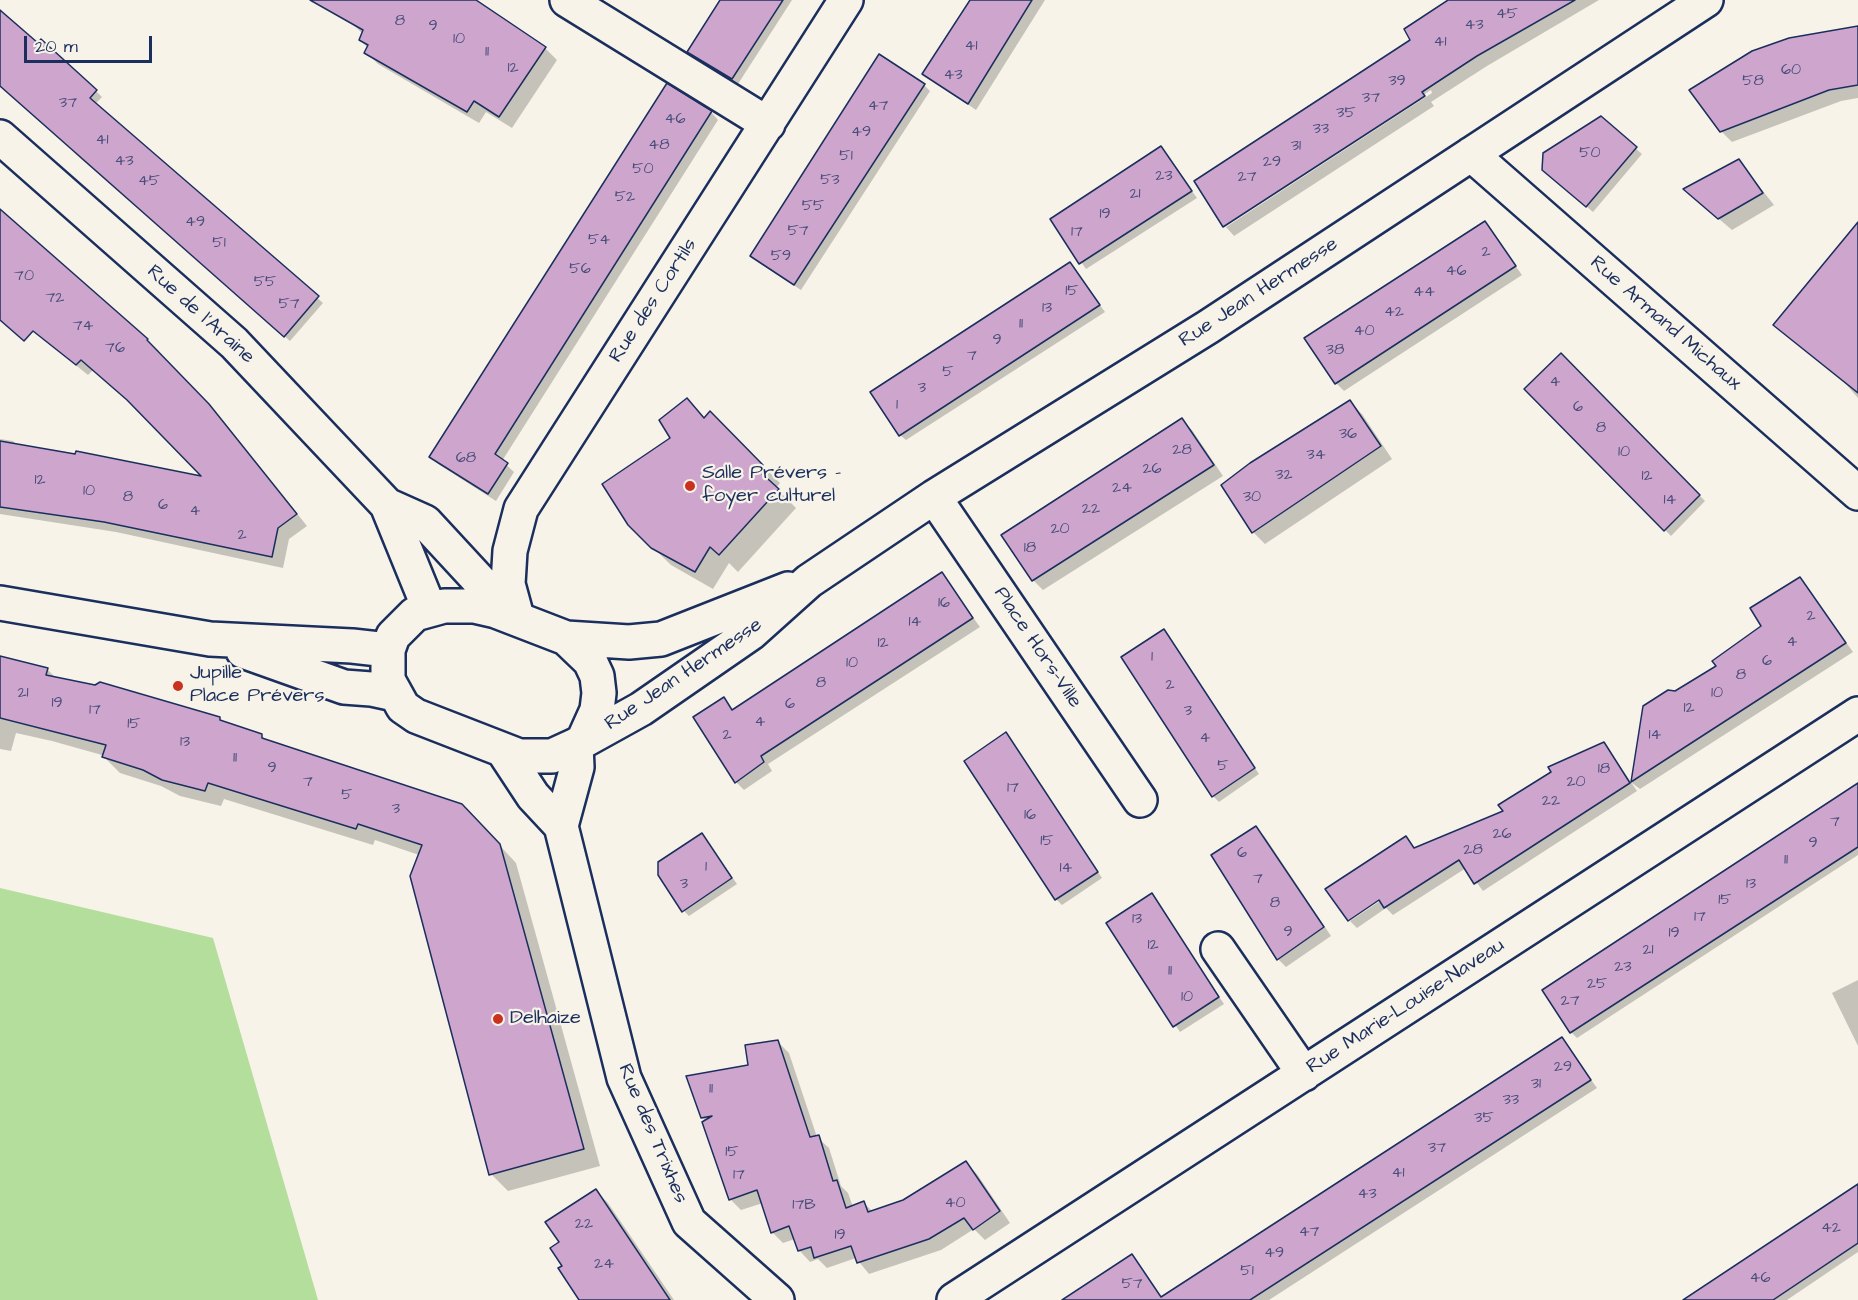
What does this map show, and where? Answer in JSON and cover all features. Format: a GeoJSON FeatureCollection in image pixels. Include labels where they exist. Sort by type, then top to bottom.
{"type":"FeatureCollection","features":[{"type":"Feature","properties":{"kind":"street"},"geometry":{"type":"LineString","coordinates":[[567,0],[768,124]]}},
{"type":"Feature","properties":{"kind":"street","name":"Rue des Cortils"},"geometry":{"type":"LineString","coordinates":[[506,614],[510,551],[520,509],[846,0]]}},
{"type":"Feature","properties":{"kind":"street","name":"Rue Jean Hermesse"},"geometry":{"type":"LineString","coordinates":[[579,743],[640,709],[751,633],[809,581],[934,497],[1208,327],[1706,0]]}},
{"type":"Feature","properties":{"kind":"street","name":"Rue de l'Araine"},"geometry":{"type":"LineString","coordinates":[[0,137],[234,343],[387,505]]}},
{"type":"Feature","properties":{"kind":"street","name":"Rue Armand Michaux"},"geometry":{"type":"LineString","coordinates":[[1471,154],[1858,493]]}},
{"type":"Feature","properties":{"kind":"street","name":"Place Hors-Ville"},"geometry":{"type":"LineString","coordinates":[[934,497],[1140,800]]}},
{"type":"Feature","properties":{"kind":"street"},"geometry":{"type":"LineString","coordinates":[[387,505],[425,522],[486,588],[506,614]]}},
{"type":"Feature","properties":{"kind":"street"},"geometry":{"type":"LineString","coordinates":[[387,505],[429,608]]}},
{"type":"Feature","properties":{"kind":"street","name":"Rue Jean Hermesse"},"geometry":{"type":"LineString","coordinates":[[566,638],[629,642],[661,639],[809,581]]}},
{"type":"Feature","properties":{"kind":"street"},"geometry":{"type":"LineString","coordinates":[[0,603],[210,639],[388,650]]}},
{"type":"Feature","properties":{"kind":"street"},"geometry":{"type":"LineString","coordinates":[[474,606],[506,614],[566,638],[585,654],[597,676],[599,693],[597,710],[579,743],[552,756],[536,758],[504,752],[416,716],[394,694],[388,680],[388,650],[393,636],[415,614],[429,608],[474,606]]}},
{"type":"Feature","properties":{"kind":"street"},"geometry":{"type":"LineString","coordinates":[[210,639],[344,687],[394,694]]}},
{"type":"Feature","properties":{"kind":"street","name":"Rue Marie-Louise-Naveau"},"geometry":{"type":"LineString","coordinates":[[954,1300],[1858,714]]}},
{"type":"Feature","properties":{"kind":"street","name":"Rue des Trixhes"},"geometry":{"type":"LineString","coordinates":[[561,826],[577,767],[579,743]]}},
{"type":"Feature","properties":{"kind":"street","name":"Rue des Trixhes"},"geometry":{"type":"LineString","coordinates":[[504,752],[533,796],[561,826],[624,1078],[689,1222],[777,1300]]}},
{"type":"Feature","properties":{"kind":"street"},"geometry":{"type":"LineString","coordinates":[[1218,949],[1304,1074]]}},
{"type":"Feature","properties":{"kind":"green space"},"geometry":{"type":"Polygon","coordinates":[[[0,888],[213,938],[318,1300],[0,1300],[0,888]]]}},
{"type":"Feature","properties":{"kind":"building"},"geometry":{"type":"Polygon","coordinates":[[[310,0],[476,0],[546,47],[499,117],[474,101],[467,112],[364,53],[368,45],[359,40],[363,30],[310,0]]]}},
{"type":"Feature","properties":{"kind":"building"},"geometry":{"type":"Polygon","coordinates":[[[720,0],[783,0],[732,79],[687,52],[720,0]]]}},
{"type":"Feature","properties":{"kind":"building"},"geometry":{"type":"Polygon","coordinates":[[[970,0],[1032,0],[968,104],[922,74],[970,0]]]}},
{"type":"Feature","properties":{"kind":"building"},"geometry":{"type":"Polygon","coordinates":[[[1448,0],[1575,0],[1477,56],[1422,92],[1425,96],[1223,227],[1194,181],[1410,40],[1404,29],[1448,0]]]}},
{"type":"Feature","properties":{"kind":"building"},"geometry":{"type":"Polygon","coordinates":[[[0,10],[38,43],[41,39],[97,90],[90,98],[319,296],[284,337],[0,86],[0,10]]]}},
{"type":"Feature","properties":{"kind":"building"},"geometry":{"type":"Polygon","coordinates":[[[1858,26],[1858,85],[1829,90],[1720,132],[1689,90],[1752,51],[1789,38],[1858,26]]]}},
{"type":"Feature","properties":{"kind":"building"},"geometry":{"type":"Polygon","coordinates":[[[879,54],[925,84],[794,285],[750,256],[879,54]]]}},
{"type":"Feature","properties":{"kind":"building"},"geometry":{"type":"Polygon","coordinates":[[[667,83],[712,111],[495,454],[508,463],[488,494],[429,457],[667,83]]]}},
{"type":"Feature","properties":{"kind":"building"},"geometry":{"type":"Polygon","coordinates":[[[1601,116],[1637,147],[1586,207],[1542,170],[1543,153],[1601,116]]]}},
{"type":"Feature","properties":{"kind":"building"},"geometry":{"type":"Polygon","coordinates":[[[1161,146],[1192,191],[1079,264],[1050,219],[1161,146]]]}},
{"type":"Feature","properties":{"kind":"building"},"geometry":{"type":"Polygon","coordinates":[[[1739,159],[1763,193],[1718,219],[1683,189],[1739,159]]]}},
{"type":"Feature","properties":{"kind":"building"},"geometry":{"type":"Polygon","coordinates":[[[0,209],[148,339],[209,404],[297,514],[278,528],[272,557],[104,522],[0,507],[0,441],[75,454],[76,451],[201,476],[127,400],[81,360],[76,365],[33,331],[24,341],[0,320],[0,209]]]}},
{"type":"Feature","properties":{"kind":"building"},"geometry":{"type":"Polygon","coordinates":[[[1485,221],[1516,266],[1335,384],[1304,338],[1485,221]]]}},
{"type":"Feature","properties":{"kind":"building"},"geometry":{"type":"Polygon","coordinates":[[[1858,222],[1858,393],[1773,325],[1858,222]]]}},
{"type":"Feature","properties":{"kind":"building"},"geometry":{"type":"Polygon","coordinates":[[[1070,262],[1100,305],[899,436],[870,392],[1070,262]]]}},
{"type":"Feature","properties":{"kind":"building"},"geometry":{"type":"Polygon","coordinates":[[[1561,353],[1700,495],[1664,531],[1524,389],[1561,353]]]}},
{"type":"Feature","properties":{"kind":"building","name":"Salle Prévers - foyer culturel"},"geometry":{"type":"Polygon","coordinates":[[[687,398],[704,418],[710,411],[763,465],[758,470],[779,489],[719,555],[710,547],[695,572],[651,548],[628,525],[602,484],[670,438],[659,420],[687,398]]]}},
{"type":"Feature","properties":{"kind":"building"},"geometry":{"type":"Polygon","coordinates":[[[1350,400],[1381,446],[1252,533],[1221,485],[1250,463],[1350,400]]]}},
{"type":"Feature","properties":{"kind":"building"},"geometry":{"type":"Polygon","coordinates":[[[1182,418],[1214,465],[1032,581],[1001,535],[1182,418]]]}},
{"type":"Feature","properties":{"kind":"building"},"geometry":{"type":"Polygon","coordinates":[[[942,572],[973,618],[761,756],[764,762],[735,783],[693,717],[724,697],[732,710],[942,572]]]}},
{"type":"Feature","properties":{"kind":"building"},"geometry":{"type":"Polygon","coordinates":[[[1800,577],[1846,643],[1631,782],[1643,706],[1668,690],[1675,691],[1716,666],[1712,661],[1761,626],[1750,608],[1800,577]]]}},
{"type":"Feature","properties":{"kind":"building"},"geometry":{"type":"Polygon","coordinates":[[[1164,629],[1255,768],[1212,797],[1121,657],[1164,629]]]}},
{"type":"Feature","properties":{"kind":"building"},"geometry":{"type":"Polygon","coordinates":[[[0,656],[48,668],[46,675],[95,685],[100,682],[220,717],[220,720],[262,734],[262,738],[462,804],[500,844],[584,1149],[489,1175],[410,876],[422,845],[358,824],[356,829],[208,783],[205,791],[162,780],[143,770],[102,757],[106,745],[0,718],[0,656]]]}},
{"type":"Feature","properties":{"kind":"building"},"geometry":{"type":"Polygon","coordinates":[[[1006,732],[1098,872],[1055,900],[964,761],[1006,732]]]}},
{"type":"Feature","properties":{"kind":"building"},"geometry":{"type":"Polygon","coordinates":[[[1604,742],[1630,783],[1474,884],[1459,860],[1384,908],[1379,900],[1348,921],[1325,889],[1406,836],[1414,848],[1503,811],[1498,805],[1551,772],[1548,767],[1604,742]]]}},
{"type":"Feature","properties":{"kind":"building"},"geometry":{"type":"Polygon","coordinates":[[[1858,783],[1858,847],[1570,1033],[1542,990],[1858,783]]]}},
{"type":"Feature","properties":{"kind":"building"},"geometry":{"type":"Polygon","coordinates":[[[1256,826],[1324,927],[1277,960],[1211,855],[1256,826]]]}},
{"type":"Feature","properties":{"kind":"building"},"geometry":{"type":"Polygon","coordinates":[[[702,833],[732,878],[682,912],[658,875],[658,862],[702,833]]]}},
{"type":"Feature","properties":{"kind":"building"},"geometry":{"type":"Polygon","coordinates":[[[1152,893],[1219,997],[1173,1027],[1106,923],[1152,893]]]}},
{"type":"Feature","properties":{"kind":"building"},"geometry":{"type":"Polygon","coordinates":[[[1562,1037],[1591,1080],[1250,1300],[1062,1300],[1132,1254],[1161,1297],[1562,1037]]]}},
{"type":"Feature","properties":{"kind":"building"},"geometry":{"type":"Polygon","coordinates":[[[778,1040],[810,1137],[819,1135],[833,1181],[837,1180],[846,1208],[864,1201],[868,1212],[903,1200],[966,1161],[1000,1211],[973,1230],[964,1218],[929,1239],[857,1263],[851,1246],[814,1258],[811,1247],[798,1251],[789,1226],[771,1233],[757,1190],[729,1200],[702,1122],[712,1116],[701,1118],[686,1076],[748,1065],[745,1045],[778,1040]]]}},
{"type":"Feature","properties":{"kind":"building"},"geometry":{"type":"Polygon","coordinates":[[[1858,1184],[1858,1243],[1773,1300],[1683,1300],[1858,1184]]]}},
{"type":"Feature","properties":{"kind":"building"},"geometry":{"type":"Polygon","coordinates":[[[596,1189],[670,1300],[579,1300],[558,1268],[562,1266],[550,1248],[559,1242],[545,1222],[596,1189]]]}},
{"type":"Feature","properties":{"kind":"place","name":"Salle Prévers - foyer culturel"},"geometry":{"type":"Point","coordinates":[690,486]}},
{"type":"Feature","properties":{"kind":"place","name":"Jupille Place Prévers"},"geometry":{"type":"Point","coordinates":[178,686]}},
{"type":"Feature","properties":{"kind":"place","name":"Delhaize"},"geometry":{"type":"Point","coordinates":[498,1019]}}]}
